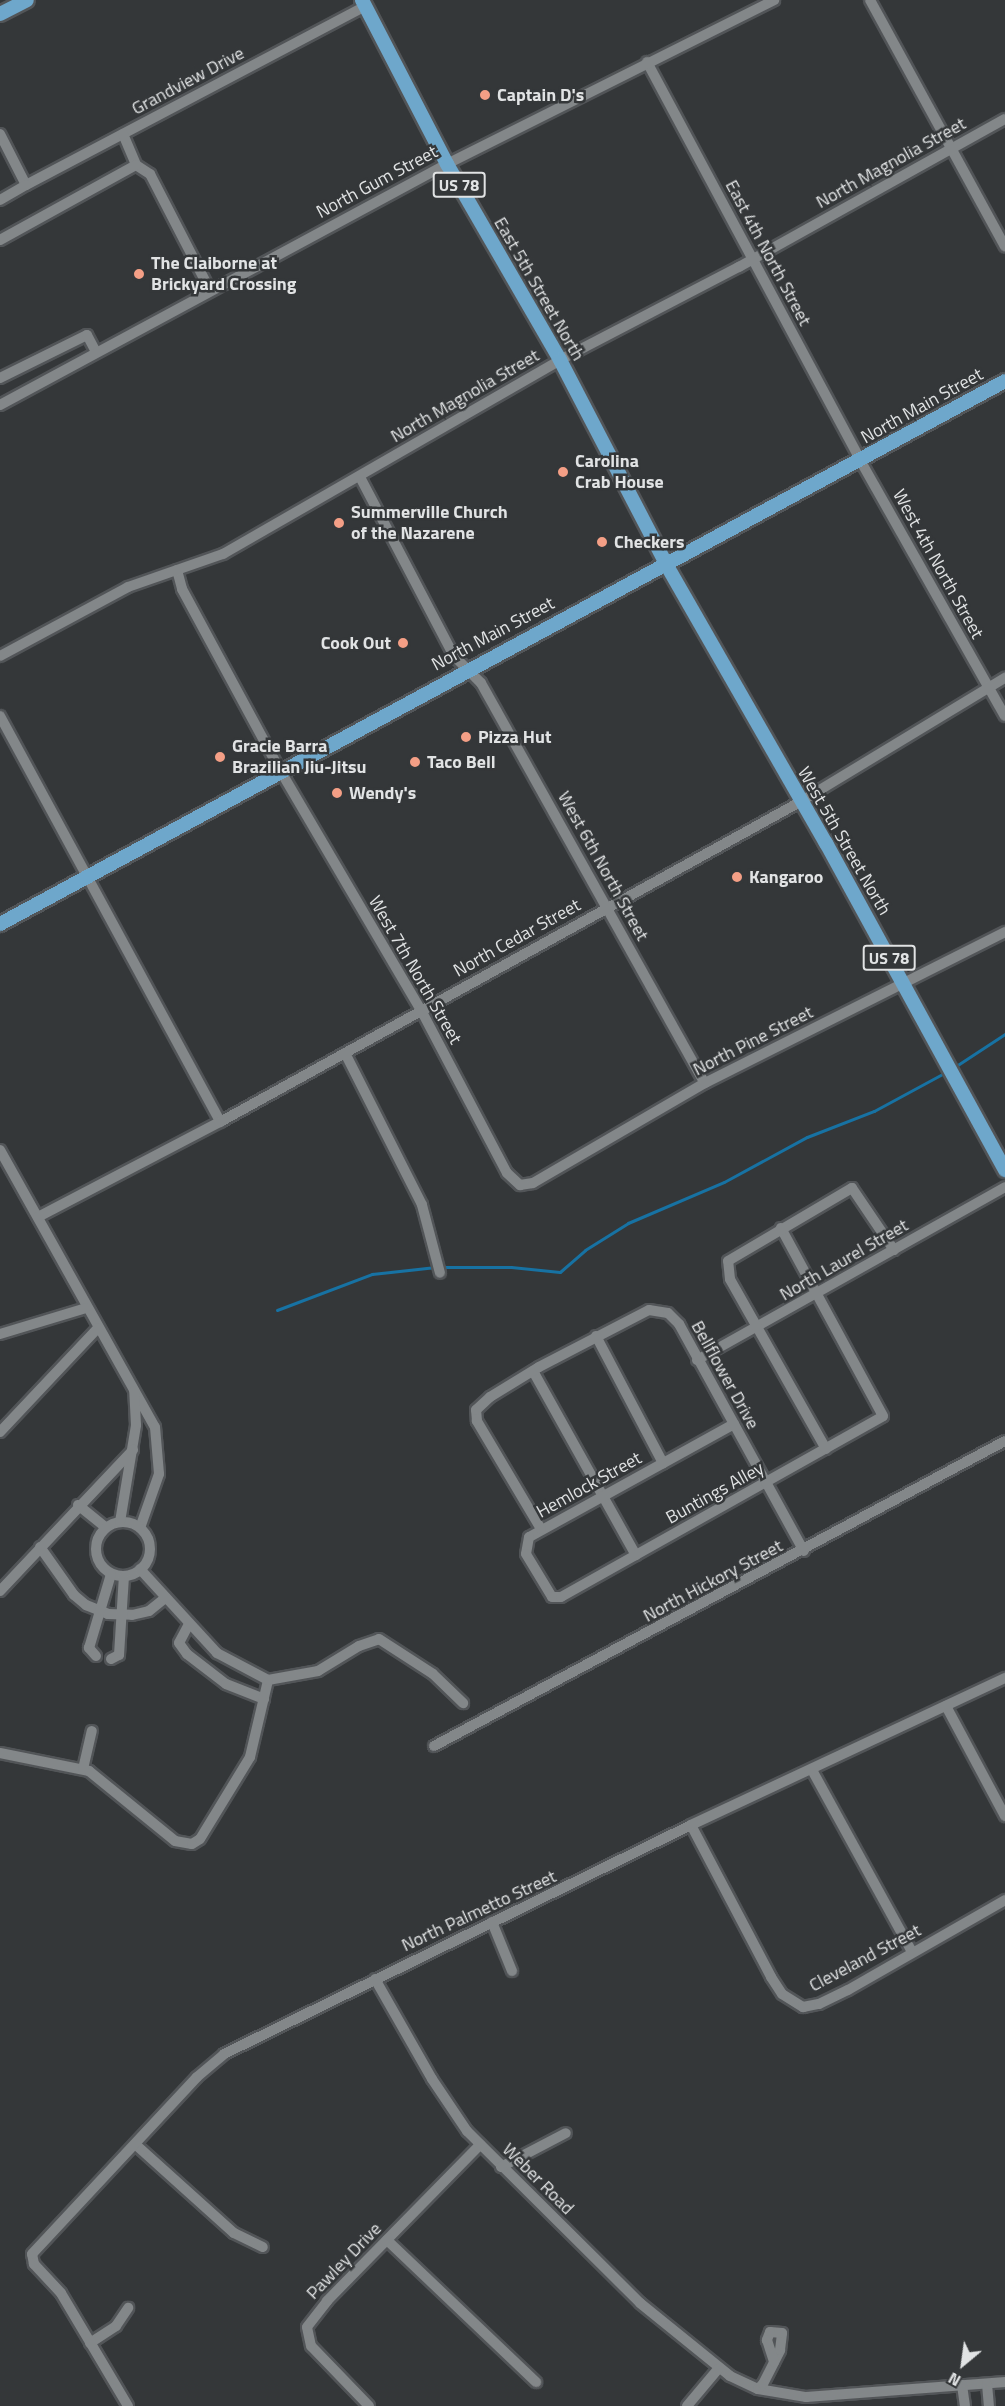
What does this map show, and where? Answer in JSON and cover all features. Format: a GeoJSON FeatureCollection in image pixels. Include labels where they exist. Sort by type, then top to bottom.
{"type":"FeatureCollection","features":[{"type":"Feature","properties":{"kind":"main road"},"geometry":{"type":"LineString","coordinates":[[0,14],[27,0]]}},
{"type":"Feature","properties":{"kind":"main road","name":"East 5th Street North"},"geometry":{"type":"LineString","coordinates":[[364,3],[447,164],[560,360],[666,564]]}},
{"type":"Feature","properties":{"kind":"main road","name":"North Main Street"},"geometry":{"type":"LineString","coordinates":[[0,924],[466,669],[1005,381]]}},
{"type":"Feature","properties":{"kind":"main road","name":"West 5th Street North"},"geometry":{"type":"LineString","coordinates":[[666,564],[904,984],[1005,1170]]}},
{"type":"Feature","properties":{"kind":"street","name":"North Gum Street"},"geometry":{"type":"LineString","coordinates":[[0,405],[447,164],[774,0]]}},
{"type":"Feature","properties":{"kind":"street"},"geometry":{"type":"LineString","coordinates":[[870,0],[953,147],[1005,247]]}},
{"type":"Feature","properties":{"kind":"street","name":"Grandview Drive"},"geometry":{"type":"LineString","coordinates":[[0,200],[364,3]]}},
{"type":"Feature","properties":{"kind":"street","name":"East 4th North Street"},"geometry":{"type":"LineString","coordinates":[[647,62],[860,460]]}},
{"type":"Feature","properties":{"kind":"street","name":"North Magnolia Street"},"geometry":{"type":"LineString","coordinates":[[0,656],[128,587],[223,554],[560,360],[751,259],[1005,119]]}},
{"type":"Feature","properties":{"kind":"street"},"geometry":{"type":"LineString","coordinates":[[0,134],[26,185]]}},
{"type":"Feature","properties":{"kind":"street"},"geometry":{"type":"LineString","coordinates":[[123,134],[136,165],[150,174],[210,290]]}},
{"type":"Feature","properties":{"kind":"street"},"geometry":{"type":"LineString","coordinates":[[0,240],[136,165]]}},
{"type":"Feature","properties":{"kind":"street"},"geometry":{"type":"LineString","coordinates":[[0,378],[87,335],[96,352]]}},
{"type":"Feature","properties":{"kind":"street","name":"West 4th North Street"},"geometry":{"type":"LineString","coordinates":[[860,460],[1005,716]]}},
{"type":"Feature","properties":{"kind":"street","name":"West 6th North Street"},"geometry":{"type":"LineString","coordinates":[[360,477],[454,656],[481,683],[705,1083]]}},
{"type":"Feature","properties":{"kind":"street","name":"West 7th North Street"},"geometry":{"type":"LineString","coordinates":[[177,570],[182,590],[280,770],[421,1010],[507,1173],[520,1185]]}},
{"type":"Feature","properties":{"kind":"street","name":"North Cedar Street"},"geometry":{"type":"LineString","coordinates":[[38,1217],[220,1122],[800,802],[1005,678]]}},
{"type":"Feature","properties":{"kind":"street"},"geometry":{"type":"LineString","coordinates":[[0,716],[85,878],[220,1122]]}},
{"type":"Feature","properties":{"kind":"street","name":"North Pine Street"},"geometry":{"type":"LineString","coordinates":[[520,1185],[533,1183],[705,1083],[1005,932]]}},
{"type":"Feature","properties":{"kind":"street"},"geometry":{"type":"LineString","coordinates":[[345,1053],[422,1204],[440,1272]]}},
{"type":"Feature","properties":{"kind":"street"},"geometry":{"type":"LineString","coordinates":[[0,1150],[86,1308],[152,1421],[160,1452],[159,1474],[140,1528],[150,1549],[140,1569],[124,1576],[111,1574],[95,1553],[98,1536],[106,1528],[120,1522],[140,1528]]}},
{"type":"Feature","properties":{"kind":"street","name":"North Laurel Street"},"geometry":{"type":"LineString","coordinates":[[697,1360],[760,1327],[1005,1187]]}},
{"type":"Feature","properties":{"kind":"street"},"geometry":{"type":"LineString","coordinates":[[826,1449],[726,1269],[728,1261],[852,1188],[894,1250]]}},
{"type":"Feature","properties":{"kind":"street"},"geometry":{"type":"LineString","coordinates":[[781,1228],[817,1294]]}},
{"type":"Feature","properties":{"kind":"street","name":"Buntings Alley"},"geometry":{"type":"LineString","coordinates":[[561,1597],[883,1416],[817,1294]]}},
{"type":"Feature","properties":{"kind":"street"},"geometry":{"type":"LineString","coordinates":[[0,1334],[86,1308]]}},
{"type":"Feature","properties":{"kind":"street","name":"Bellflower Drive"},"geometry":{"type":"LineString","coordinates":[[541,1529],[476,1415],[490,1397],[596,1336],[649,1310],[668,1313],[679,1324],[804,1551]]}},
{"type":"Feature","properties":{"kind":"street"},"geometry":{"type":"LineString","coordinates":[[0,1432],[98,1328]]}},
{"type":"Feature","properties":{"kind":"street"},"geometry":{"type":"LineString","coordinates":[[596,1336],[663,1463]]}},
{"type":"Feature","properties":{"kind":"street"},"geometry":{"type":"LineString","coordinates":[[533,1371],[636,1556]]}},
{"type":"Feature","properties":{"kind":"street"},"geometry":{"type":"LineString","coordinates":[[120,1522],[136,1425],[134,1391]]}},
{"type":"Feature","properties":{"kind":"street"},"geometry":{"type":"LineString","coordinates":[[136,1425],[152,1421]]}},
{"type":"Feature","properties":{"kind":"street","name":"Hemlock Street"},"geometry":{"type":"LineString","coordinates":[[561,1597],[552,1597],[526,1554],[529,1537],[734,1424]]}},
{"type":"Feature","properties":{"kind":"street","name":"North Hickory Street"},"geometry":{"type":"LineString","coordinates":[[434,1746],[804,1551],[1005,1441]]}},
{"type":"Feature","properties":{"kind":"street"},"geometry":{"type":"LineString","coordinates":[[0,1591],[78,1505],[133,1450]]}},
{"type":"Feature","properties":{"kind":"street"},"geometry":{"type":"LineString","coordinates":[[78,1505],[106,1528]]}},
{"type":"Feature","properties":{"kind":"street"},"geometry":{"type":"LineString","coordinates":[[40,1546],[74,1595],[100,1610],[123,1616],[150,1611],[165,1598]]}},
{"type":"Feature","properties":{"kind":"street"},"geometry":{"type":"LineString","coordinates":[[140,1569],[217,1653],[268,1680],[318,1671],[359,1646],[379,1639],[433,1674],[463,1703]]}},
{"type":"Feature","properties":{"kind":"street"},"geometry":{"type":"LineString","coordinates":[[96,1656],[89,1648],[111,1574]]}},
{"type":"Feature","properties":{"kind":"street"},"geometry":{"type":"LineString","coordinates":[[111,1659],[119,1655],[124,1576]]}},
{"type":"Feature","properties":{"kind":"street"},"geometry":{"type":"LineString","coordinates":[[189,1624],[179,1642],[187,1654],[226,1684],[264,1699]]}},
{"type":"Feature","properties":{"kind":"street","name":"North Palmetto Street"},"geometry":{"type":"LineString","coordinates":[[90,2343],[61,2293],[32,2259],[35,2248],[224,2054],[691,1825],[1005,1678]]}},
{"type":"Feature","properties":{"kind":"street"},"geometry":{"type":"LineString","coordinates":[[0,1753],[83,1769],[175,1841],[192,1844],[219,1812],[250,1757],[268,1680]]}},
{"type":"Feature","properties":{"kind":"street"},"geometry":{"type":"LineString","coordinates":[[946,1706],[1005,1816]]}},
{"type":"Feature","properties":{"kind":"street"},"geometry":{"type":"LineString","coordinates":[[83,1769],[92,1731]]}},
{"type":"Feature","properties":{"kind":"street"},"geometry":{"type":"LineString","coordinates":[[812,1770],[912,1952]]}},
{"type":"Feature","properties":{"kind":"street","name":"Cleveland Street"},"geometry":{"type":"LineString","coordinates":[[691,1825],[771,1977],[782,1994],[795,2005],[819,2004],[1005,1900]]}},
{"type":"Feature","properties":{"kind":"street"},"geometry":{"type":"LineString","coordinates":[[492,1922],[512,1971]]}},
{"type":"Feature","properties":{"kind":"street","name":"Weber Road"},"geometry":{"type":"LineString","coordinates":[[375,1979],[452,2112],[480,2145],[640,2303],[718,2369],[758,2389],[789,2396],[839,2401],[962,2385],[1005,2382]]}},
{"type":"Feature","properties":{"kind":"street"},"geometry":{"type":"LineString","coordinates":[[501,2167],[566,2133]]}},
{"type":"Feature","properties":{"kind":"street"},"geometry":{"type":"LineString","coordinates":[[135,2144],[234,2233],[263,2247]]}},
{"type":"Feature","properties":{"kind":"street","name":"Pawley Drive"},"geometry":{"type":"LineString","coordinates":[[369,2406],[311,2346],[306,2333],[315,2314],[480,2145]]}},
{"type":"Feature","properties":{"kind":"street"},"geometry":{"type":"LineString","coordinates":[[387,2240],[536,2382]]}},
{"type":"Feature","properties":{"kind":"street"},"geometry":{"type":"LineString","coordinates":[[128,2308],[116,2326],[90,2343],[128,2406]]}},
{"type":"Feature","properties":{"kind":"street"},"geometry":{"type":"LineString","coordinates":[[758,2389],[774,2362]]}},
{"type":"Feature","properties":{"kind":"street"},"geometry":{"type":"LineString","coordinates":[[687,2406],[718,2369]]}},
{"type":"Feature","properties":{"kind":"street"},"geometry":{"type":"LineString","coordinates":[[987,2384],[988,2406]]}},
{"type":"Feature","properties":{"kind":"street"},"geometry":{"type":"LineString","coordinates":[[962,2385],[965,2406]]}},
{"type":"Feature","properties":{"kind":"waterway"},"geometry":{"type":"LineString","coordinates":[[953,1068],[1005,1034]]}},
{"type":"Feature","properties":{"kind":"waterway"},"geometry":{"type":"LineString","coordinates":[[442,1267],[511,1267],[560,1272],[585,1250],[628,1223],[724,1182],[807,1137],[874,1111],[948,1071]]}},
{"type":"Feature","properties":{"kind":"waterway"},"geometry":{"type":"LineString","coordinates":[[277,1310],[372,1274],[436,1267]]}},
{"type":"Feature","properties":{"kind":"place","name":"Captain D's"},"geometry":{"type":"Point","coordinates":[485,95]}},
{"type":"Feature","properties":{"kind":"place","name":"The Claiborne at Brickyard Crossing"},"geometry":{"type":"Point","coordinates":[139,274]}},
{"type":"Feature","properties":{"kind":"place","name":"Carolina Crab House"},"geometry":{"type":"Point","coordinates":[563,472]}},
{"type":"Feature","properties":{"kind":"place","name":"Summerville Church of the Nazarene"},"geometry":{"type":"Point","coordinates":[339,523]}},
{"type":"Feature","properties":{"kind":"place","name":"Checkers"},"geometry":{"type":"Point","coordinates":[602,542]}},
{"type":"Feature","properties":{"kind":"place","name":"Cook Out"},"geometry":{"type":"Point","coordinates":[403,643]}},
{"type":"Feature","properties":{"kind":"place","name":"Pizza Hut"},"geometry":{"type":"Point","coordinates":[466,737]}},
{"type":"Feature","properties":{"kind":"place","name":"Gracie Barra Brazilian Jiu-Jitsu"},"geometry":{"type":"Point","coordinates":[220,757]}},
{"type":"Feature","properties":{"kind":"place","name":"Taco Bell"},"geometry":{"type":"Point","coordinates":[415,762]}},
{"type":"Feature","properties":{"kind":"place","name":"Wendy's"},"geometry":{"type":"Point","coordinates":[337,793]}},
{"type":"Feature","properties":{"kind":"place","name":"Kangaroo"},"geometry":{"type":"Point","coordinates":[737,877]}}]}
